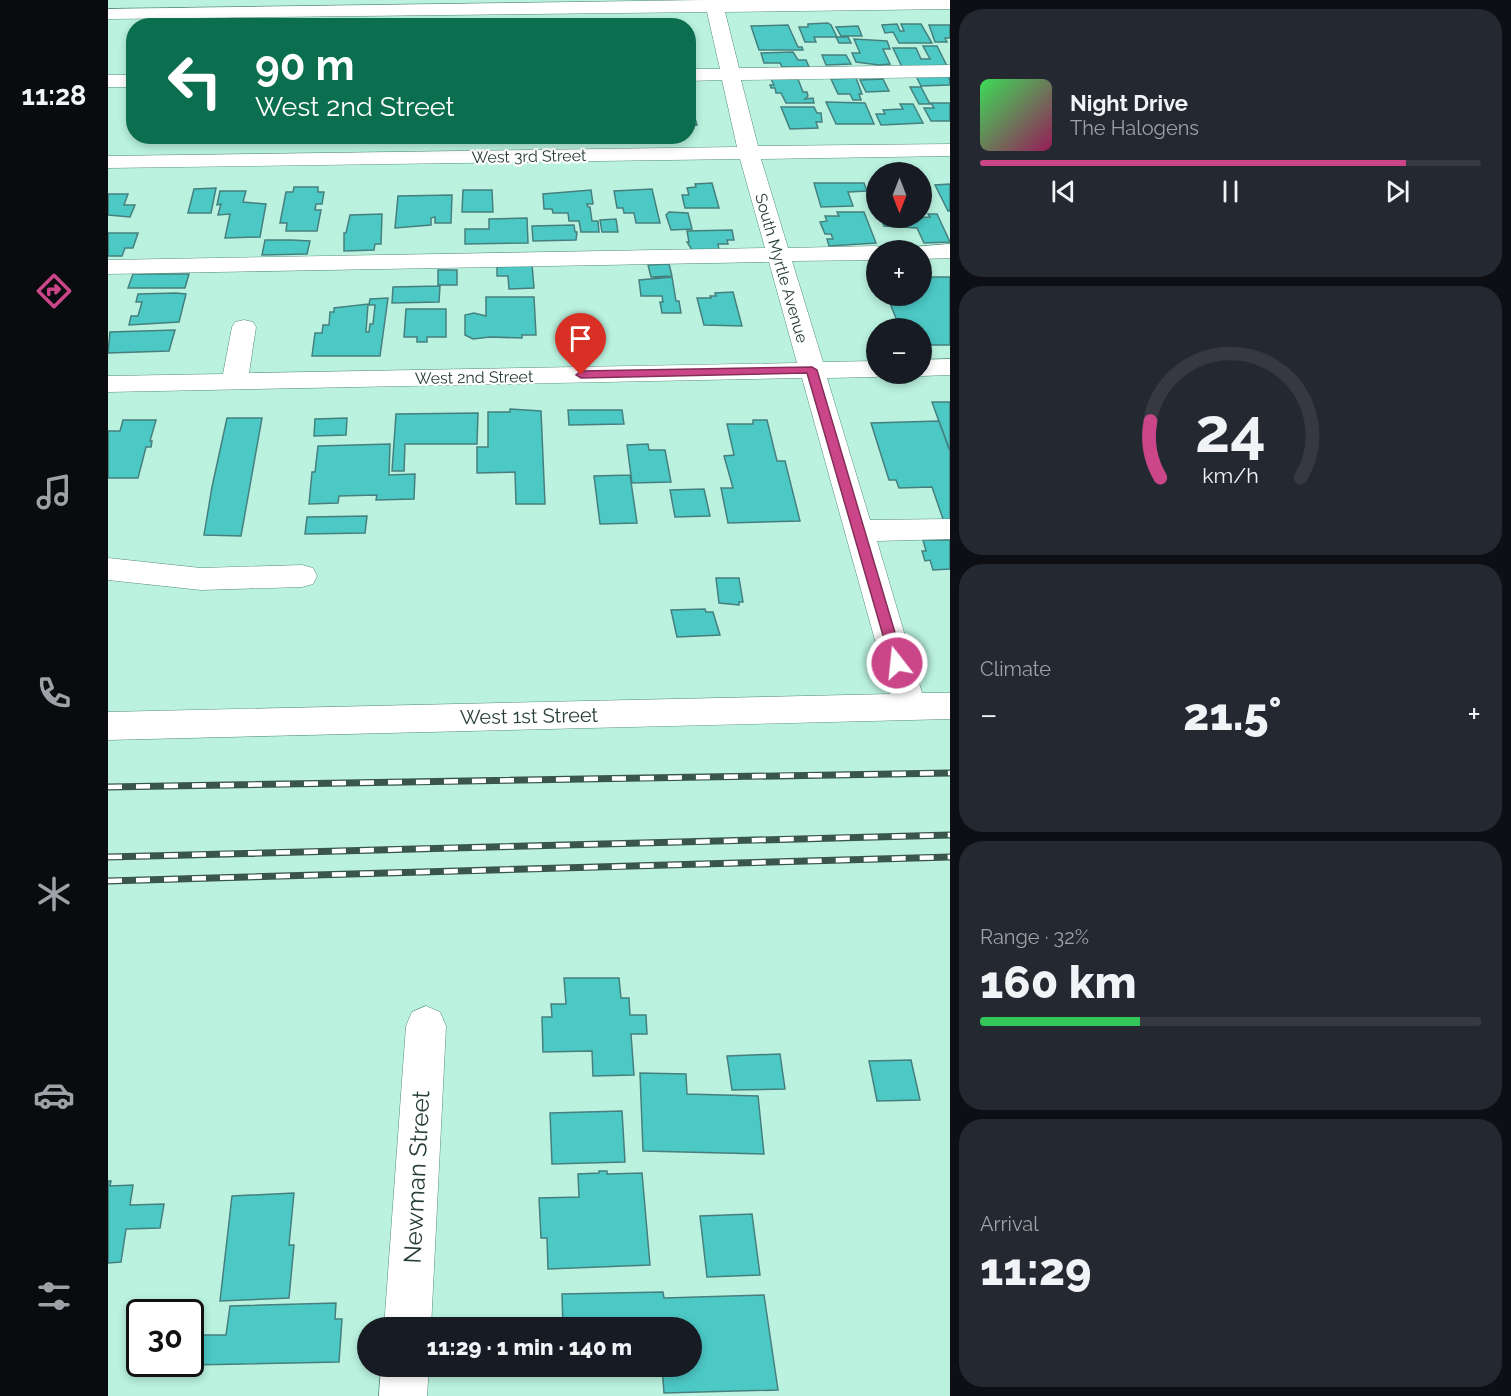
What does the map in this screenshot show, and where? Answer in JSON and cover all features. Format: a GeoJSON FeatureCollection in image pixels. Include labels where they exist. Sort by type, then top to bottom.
{"type":"FeatureCollection","features":[{"type":"Feature","properties":{"kind":"street"},"geometry":{"type":"LineString","coordinates":[[115,0],[108,14],[715,3],[950,4]]}},
{"type":"Feature","properties":{"kind":"street","name":"South Myrtle Avenue"},"geometry":{"type":"LineString","coordinates":[[715,3],[749,153],[910,707]]}},
{"type":"Feature","properties":{"kind":"street"},"geometry":{"type":"LineString","coordinates":[[696,75],[950,71]]}},
{"type":"Feature","properties":{"kind":"street"},"geometry":{"type":"LineString","coordinates":[[108,81],[126,81]]}},
{"type":"Feature","properties":{"kind":"street","name":"West 3rd Street"},"geometry":{"type":"LineString","coordinates":[[108,162],[950,150]]}},
{"type":"Feature","properties":{"kind":"street"},"geometry":{"type":"LineString","coordinates":[[932,252],[950,251]]}},
{"type":"Feature","properties":{"kind":"street"},"geometry":{"type":"LineString","coordinates":[[108,267],[866,253]]}},
{"type":"Feature","properties":{"kind":"street"},"geometry":{"type":"LineString","coordinates":[[235,382],[244,327]]}},
{"type":"Feature","properties":{"kind":"street"},"geometry":{"type":"LineString","coordinates":[[932,368],[950,367]]}},
{"type":"Feature","properties":{"kind":"street","name":"West 2nd Street"},"geometry":{"type":"LineString","coordinates":[[108,384],[866,369]]}},
{"type":"Feature","properties":{"kind":"street"},"geometry":{"type":"LineString","coordinates":[[859,531],[950,529]]}},
{"type":"Feature","properties":{"kind":"street"},"geometry":{"type":"LineString","coordinates":[[108,569],[201,579],[302,576]]}},
{"type":"Feature","properties":{"kind":"street","name":"West 1st Street"},"geometry":{"type":"LineString","coordinates":[[108,726],[950,706]]}},
{"type":"Feature","properties":{"kind":"street","name":"Newman Street"},"geometry":{"type":"LineString","coordinates":[[408,1317],[426,1026]]}},
{"type":"Feature","properties":{"kind":"street"},"geometry":{"type":"LineString","coordinates":[[403,1396],[404,1377]]}},
{"type":"Feature","properties":{"kind":"building"},"geometry":{"type":"Polygon","coordinates":[[[828,23],[837,37],[848,37],[851,43],[839,43],[836,37],[814,37],[816,42],[805,42],[799,27],[828,23]]]}},
{"type":"Feature","properties":{"kind":"building"},"geometry":{"type":"Polygon","coordinates":[[[897,24],[900,31],[904,31],[901,24],[921,24],[932,43],[899,43],[893,32],[885,33],[882,25],[897,24]]]}},
{"type":"Feature","properties":{"kind":"building"},"geometry":{"type":"Polygon","coordinates":[[[788,25],[798,47],[802,47],[803,50],[759,50],[751,26],[788,25]]]}},
{"type":"Feature","properties":{"kind":"building"},"geometry":{"type":"Polygon","coordinates":[[[929,25],[950,25],[950,38],[945,38],[947,42],[935,42],[929,25]]]}},
{"type":"Feature","properties":{"kind":"building"},"geometry":{"type":"Polygon","coordinates":[[[858,26],[862,36],[841,36],[836,27],[858,26]]]}},
{"type":"Feature","properties":{"kind":"building"},"geometry":{"type":"Polygon","coordinates":[[[854,39],[887,41],[890,49],[883,49],[890,64],[856,62],[852,53],[860,53],[854,39]]]}},
{"type":"Feature","properties":{"kind":"building"},"geometry":{"type":"Polygon","coordinates":[[[923,46],[937,46],[947,66],[902,67],[893,48],[916,48],[921,59],[930,59],[923,46]]]}},
{"type":"Feature","properties":{"kind":"building"},"geometry":{"type":"Polygon","coordinates":[[[793,52],[798,60],[806,60],[809,67],[782,67],[780,63],[764,63],[761,53],[793,52]]]}},
{"type":"Feature","properties":{"kind":"building"},"geometry":{"type":"Polygon","coordinates":[[[822,55],[846,55],[851,64],[826,65],[822,55]]]}},
{"type":"Feature","properties":{"kind":"building"},"geometry":{"type":"Polygon","coordinates":[[[916,76],[949,76],[950,85],[921,86],[916,76]]]}},
{"type":"Feature","properties":{"kind":"building"},"geometry":{"type":"Polygon","coordinates":[[[856,78],[862,94],[859,94],[861,100],[853,100],[850,94],[838,94],[831,79],[856,78]]]}},
{"type":"Feature","properties":{"kind":"building"},"geometry":{"type":"Polygon","coordinates":[[[771,79],[798,79],[803,92],[807,92],[808,96],[805,99],[813,98],[814,103],[786,103],[781,93],[776,93],[775,88],[771,88],[770,85],[774,85],[771,79]]]}},
{"type":"Feature","properties":{"kind":"building"},"geometry":{"type":"Polygon","coordinates":[[[883,79],[889,91],[866,92],[860,80],[883,79]]]}},
{"type":"Feature","properties":{"kind":"building"},"geometry":{"type":"Polygon","coordinates":[[[910,87],[921,87],[930,104],[919,104],[910,87]]]}},
{"type":"Feature","properties":{"kind":"building"},"geometry":{"type":"Polygon","coordinates":[[[826,102],[865,103],[874,124],[836,124],[826,102]]]}},
{"type":"Feature","properties":{"kind":"building"},"geometry":{"type":"Polygon","coordinates":[[[931,103],[950,103],[950,121],[931,121],[924,108],[934,108],[931,103]]]}},
{"type":"Feature","properties":{"kind":"building"},"geometry":{"type":"Polygon","coordinates":[[[900,104],[913,104],[923,123],[881,125],[876,114],[885,114],[883,110],[903,109],[900,104]]]}},
{"type":"Feature","properties":{"kind":"building"},"geometry":{"type":"Polygon","coordinates":[[[781,107],[814,107],[817,113],[821,113],[822,122],[816,122],[818,128],[790,129],[781,107]]]}},
{"type":"Feature","properties":{"kind":"building"},"geometry":{"type":"Polygon","coordinates":[[[712,183],[719,208],[685,208],[682,195],[689,195],[687,188],[696,187],[695,184],[712,183]]]}},
{"type":"Feature","properties":{"kind":"building"},"geometry":{"type":"Polygon","coordinates":[[[814,183],[864,183],[866,191],[848,192],[853,206],[821,207],[814,183]]]}},
{"type":"Feature","properties":{"kind":"building"},"geometry":{"type":"Polygon","coordinates":[[[950,184],[950,211],[948,211],[935,185],[950,184]]]}},
{"type":"Feature","properties":{"kind":"building"},"geometry":{"type":"Polygon","coordinates":[[[294,187],[318,187],[318,192],[324,192],[322,204],[316,204],[315,210],[321,210],[317,231],[286,231],[287,223],[280,223],[286,192],[293,192],[294,187]]]}},
{"type":"Feature","properties":{"kind":"building"},"geometry":{"type":"Polygon","coordinates":[[[216,188],[211,213],[188,213],[194,189],[216,188]]]}},
{"type":"Feature","properties":{"kind":"building"},"geometry":{"type":"Polygon","coordinates":[[[652,189],[660,223],[636,223],[634,213],[624,213],[623,208],[617,208],[614,191],[652,189]]]}},
{"type":"Feature","properties":{"kind":"building"},"geometry":{"type":"Polygon","coordinates":[[[463,190],[492,190],[493,212],[462,212],[463,190]]]}},
{"type":"Feature","properties":{"kind":"building"},"geometry":{"type":"Polygon","coordinates":[[[591,190],[593,204],[587,204],[590,207],[592,221],[598,221],[599,232],[581,232],[579,221],[569,221],[568,213],[553,213],[552,209],[544,209],[543,194],[591,190]]]}},
{"type":"Feature","properties":{"kind":"building"},"geometry":{"type":"Polygon","coordinates":[[[220,191],[246,191],[243,202],[266,204],[260,237],[225,238],[230,214],[218,215],[221,204],[217,205],[220,191]]]}},
{"type":"Feature","properties":{"kind":"building"},"geometry":{"type":"Polygon","coordinates":[[[108,194],[128,194],[124,205],[135,205],[130,217],[108,215],[108,194]]]}},
{"type":"Feature","properties":{"kind":"building"},"geometry":{"type":"Polygon","coordinates":[[[452,195],[451,223],[435,223],[435,217],[431,218],[431,225],[395,228],[398,196],[452,195]]]}},
{"type":"Feature","properties":{"kind":"building"},"geometry":{"type":"Polygon","coordinates":[[[669,212],[688,213],[692,229],[671,230],[666,215],[669,212]]]}},
{"type":"Feature","properties":{"kind":"building"},"geometry":{"type":"Polygon","coordinates":[[[837,212],[864,212],[866,228],[870,228],[875,240],[866,240],[866,244],[829,246],[827,239],[833,239],[831,234],[825,234],[820,222],[827,221],[825,216],[839,216],[837,212]]]}},
{"type":"Feature","properties":{"kind":"building"},"geometry":{"type":"Polygon","coordinates":[[[382,214],[381,244],[375,244],[374,250],[344,251],[344,233],[346,233],[350,215],[382,214]]]}},
{"type":"Feature","properties":{"kind":"building"},"geometry":{"type":"Polygon","coordinates":[[[932,214],[937,214],[950,242],[932,243],[932,240],[923,240],[917,228],[932,228],[932,214]]]}},
{"type":"Feature","properties":{"kind":"building"},"geometry":{"type":"Polygon","coordinates":[[[527,218],[528,243],[465,244],[465,229],[489,229],[489,219],[527,218]]]}},
{"type":"Feature","properties":{"kind":"building"},"geometry":{"type":"Polygon","coordinates":[[[616,219],[618,232],[602,232],[600,220],[616,219]]]}},
{"type":"Feature","properties":{"kind":"building"},"geometry":{"type":"Polygon","coordinates":[[[574,225],[575,232],[577,232],[576,240],[533,241],[532,226],[574,225]]]}},
{"type":"Feature","properties":{"kind":"building"},"geometry":{"type":"Polygon","coordinates":[[[732,230],[734,240],[727,240],[728,244],[718,244],[719,250],[692,250],[687,242],[689,242],[687,231],[732,230]]]}},
{"type":"Feature","properties":{"kind":"building"},"geometry":{"type":"Polygon","coordinates":[[[108,233],[138,233],[133,248],[125,248],[122,256],[108,256],[108,233]]]}},
{"type":"Feature","properties":{"kind":"building"},"geometry":{"type":"Polygon","coordinates":[[[265,240],[310,241],[307,254],[262,255],[265,240]]]}},
{"type":"Feature","properties":{"kind":"building"},"geometry":{"type":"Polygon","coordinates":[[[532,264],[534,288],[509,289],[508,276],[497,276],[497,267],[532,264]]]}},
{"type":"Feature","properties":{"kind":"building"},"geometry":{"type":"Polygon","coordinates":[[[669,264],[672,276],[651,277],[648,265],[669,264]]]}},
{"type":"Feature","properties":{"kind":"building"},"geometry":{"type":"Polygon","coordinates":[[[438,270],[457,270],[457,285],[438,285],[438,270]]]}},
{"type":"Feature","properties":{"kind":"building"},"geometry":{"type":"Polygon","coordinates":[[[133,274],[189,274],[185,288],[128,288],[133,274]]]}},
{"type":"Feature","properties":{"kind":"building"},"geometry":{"type":"Polygon","coordinates":[[[672,277],[676,301],[679,301],[681,313],[662,313],[660,302],[663,302],[662,296],[641,296],[639,280],[672,277]]]}},
{"type":"Feature","properties":{"kind":"building"},"geometry":{"type":"Polygon","coordinates":[[[932,277],[950,277],[950,345],[932,345],[932,318],[896,318],[891,306],[932,306],[932,277]]]}},
{"type":"Feature","properties":{"kind":"building"},"geometry":{"type":"Polygon","coordinates":[[[440,286],[439,302],[392,303],[393,287],[440,286]]]}},
{"type":"Feature","properties":{"kind":"building"},"geometry":{"type":"Polygon","coordinates":[[[733,292],[742,326],[704,325],[697,298],[711,298],[710,296],[716,296],[715,293],[733,292]]]}},
{"type":"Feature","properties":{"kind":"building"},"geometry":{"type":"Polygon","coordinates":[[[138,294],[186,294],[179,322],[129,325],[131,316],[138,316],[142,302],[136,302],[138,294]]]}},
{"type":"Feature","properties":{"kind":"building"},"geometry":{"type":"Polygon","coordinates":[[[486,297],[534,297],[536,335],[522,335],[522,338],[473,339],[465,335],[465,315],[474,313],[486,316],[486,297]]]}},
{"type":"Feature","properties":{"kind":"building"},"geometry":{"type":"Polygon","coordinates":[[[388,298],[380,356],[312,356],[315,333],[322,333],[323,325],[329,325],[330,312],[334,312],[334,308],[368,304],[366,332],[369,332],[370,324],[373,324],[375,305],[369,305],[370,299],[388,298]]]}},
{"type":"Feature","properties":{"kind":"building"},"geometry":{"type":"Polygon","coordinates":[[[406,309],[446,309],[446,337],[427,337],[427,342],[417,342],[417,337],[404,337],[406,309]]]}},
{"type":"Feature","properties":{"kind":"building"},"geometry":{"type":"Polygon","coordinates":[[[175,330],[169,351],[108,353],[110,332],[175,330]]]}},
{"type":"Feature","properties":{"kind":"building"},"geometry":{"type":"Polygon","coordinates":[[[932,402],[950,402],[950,449],[949,449],[932,402]]]}},
{"type":"Feature","properties":{"kind":"building"},"geometry":{"type":"Polygon","coordinates":[[[510,409],[541,411],[545,504],[516,504],[515,472],[477,473],[477,447],[488,447],[488,412],[510,412],[510,409]]]}},
{"type":"Feature","properties":{"kind":"building"},"geometry":{"type":"Polygon","coordinates":[[[568,410],[622,410],[624,424],[569,425],[568,410]]]}},
{"type":"Feature","properties":{"kind":"building"},"geometry":{"type":"Polygon","coordinates":[[[478,413],[477,444],[405,444],[404,471],[392,471],[396,414],[478,413]]]}},
{"type":"Feature","properties":{"kind":"building"},"geometry":{"type":"Polygon","coordinates":[[[227,418],[262,418],[241,536],[204,535],[212,487],[227,418]]]}},
{"type":"Feature","properties":{"kind":"building"},"geometry":{"type":"Polygon","coordinates":[[[347,418],[346,435],[314,436],[315,419],[347,418]]]}},
{"type":"Feature","properties":{"kind":"building"},"geometry":{"type":"Polygon","coordinates":[[[123,420],[156,420],[150,441],[152,441],[151,447],[146,447],[138,478],[108,478],[108,431],[120,431],[123,420]]]}},
{"type":"Feature","properties":{"kind":"building"},"geometry":{"type":"Polygon","coordinates":[[[753,420],[767,420],[777,461],[785,461],[800,521],[728,523],[721,488],[733,488],[724,456],[734,455],[727,424],[753,424],[753,420]]]}},
{"type":"Feature","properties":{"kind":"building"},"geometry":{"type":"Polygon","coordinates":[[[939,421],[950,451],[950,521],[944,522],[932,487],[899,488],[896,480],[889,480],[871,423],[939,421]]]}},
{"type":"Feature","properties":{"kind":"building"},"geometry":{"type":"Polygon","coordinates":[[[390,444],[389,475],[415,474],[414,499],[376,500],[377,495],[339,496],[338,503],[309,504],[312,472],[315,472],[318,446],[390,444]]]}},
{"type":"Feature","properties":{"kind":"building"},"geometry":{"type":"Polygon","coordinates":[[[648,444],[649,450],[665,450],[671,482],[632,483],[627,445],[648,444]]]}},
{"type":"Feature","properties":{"kind":"building"},"geometry":{"type":"Polygon","coordinates":[[[630,475],[637,523],[600,524],[594,476],[630,475]]]}},
{"type":"Feature","properties":{"kind":"building"},"geometry":{"type":"Polygon","coordinates":[[[704,489],[710,516],[675,517],[670,490],[704,489]]]}},
{"type":"Feature","properties":{"kind":"building"},"geometry":{"type":"Polygon","coordinates":[[[367,516],[365,533],[305,534],[307,517],[367,516]]]}},
{"type":"Feature","properties":{"kind":"building"},"geometry":{"type":"Polygon","coordinates":[[[923,540],[950,540],[950,569],[933,570],[930,560],[925,561],[922,551],[926,551],[923,540]]]}},
{"type":"Feature","properties":{"kind":"building"},"geometry":{"type":"Polygon","coordinates":[[[716,578],[739,578],[743,602],[739,602],[739,605],[719,603],[716,578]]]}},
{"type":"Feature","properties":{"kind":"building"},"geometry":{"type":"Polygon","coordinates":[[[705,609],[706,612],[713,612],[720,635],[677,637],[671,610],[705,609]]]}},
{"type":"Feature","properties":{"kind":"building"},"geometry":{"type":"Polygon","coordinates":[[[564,978],[619,978],[621,998],[629,998],[630,1015],[646,1015],[647,1034],[631,1034],[634,1075],[593,1076],[592,1051],[543,1052],[542,1017],[552,1017],[551,1004],[566,1004],[564,978]]]}},
{"type":"Feature","properties":{"kind":"building"},"geometry":{"type":"Polygon","coordinates":[[[780,1054],[785,1089],[732,1090],[727,1056],[780,1054]]]}},
{"type":"Feature","properties":{"kind":"building"},"geometry":{"type":"Polygon","coordinates":[[[911,1060],[920,1100],[877,1101],[869,1061],[911,1060]]]}},
{"type":"Feature","properties":{"kind":"building"},"geometry":{"type":"Polygon","coordinates":[[[640,1073],[686,1074],[687,1094],[758,1096],[764,1154],[643,1151],[640,1073]]]}},
{"type":"Feature","properties":{"kind":"building"},"geometry":{"type":"Polygon","coordinates":[[[622,1111],[625,1162],[552,1164],[550,1113],[622,1111]]]}},
{"type":"Feature","properties":{"kind":"building"},"geometry":{"type":"Polygon","coordinates":[[[599,1171],[607,1171],[607,1174],[642,1173],[650,1265],[548,1269],[547,1238],[541,1238],[539,1198],[579,1197],[578,1174],[599,1173],[599,1171]]]}},
{"type":"Feature","properties":{"kind":"building"},"geometry":{"type":"Polygon","coordinates":[[[108,1181],[111,1181],[110,1186],[133,1185],[130,1205],[164,1204],[160,1228],[126,1229],[121,1262],[108,1263],[108,1181]]]}},
{"type":"Feature","properties":{"kind":"building"},"geometry":{"type":"Polygon","coordinates":[[[294,1193],[289,1245],[294,1245],[289,1298],[220,1301],[232,1196],[294,1193]]]}},
{"type":"Feature","properties":{"kind":"building"},"geometry":{"type":"Polygon","coordinates":[[[752,1214],[760,1275],[707,1277],[700,1216],[752,1214]]]}},
{"type":"Feature","properties":{"kind":"building"},"geometry":{"type":"Polygon","coordinates":[[[663,1292],[664,1298],[764,1295],[778,1390],[664,1393],[663,1377],[702,1377],[702,1317],[563,1317],[562,1294],[663,1292]]]}},
{"type":"Feature","properties":{"kind":"building"},"geometry":{"type":"Polygon","coordinates":[[[336,1303],[335,1319],[342,1319],[339,1362],[204,1365],[204,1335],[226,1335],[230,1306],[336,1303]]]}},
{"type":"Feature","properties":{"kind":"railway"},"geometry":{"type":"LineString","coordinates":[[108,787],[950,773]]}},
{"type":"Feature","properties":{"kind":"railway"},"geometry":{"type":"LineString","coordinates":[[108,857],[950,835]]}},
{"type":"Feature","properties":{"kind":"railway"},"geometry":{"type":"LineString","coordinates":[[108,881],[950,857]]}},
{"type":"Feature","properties":{"kind":"route"},"geometry":{"type":"LineString","coordinates":[[581,375],[812,370],[897,663]]}}]}
